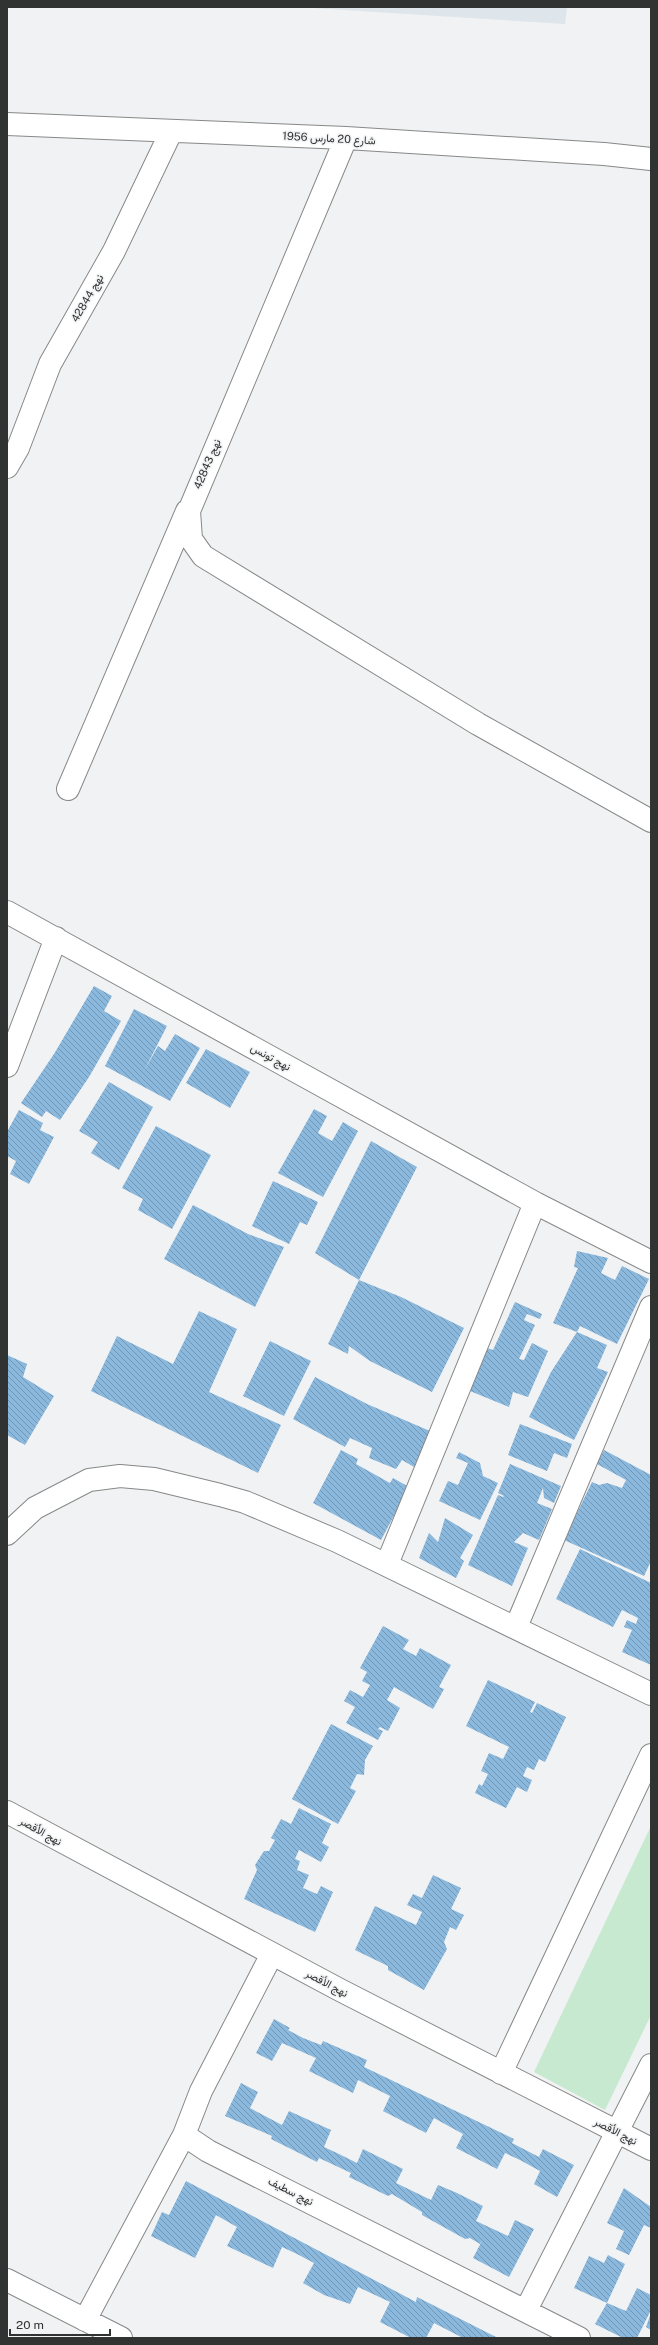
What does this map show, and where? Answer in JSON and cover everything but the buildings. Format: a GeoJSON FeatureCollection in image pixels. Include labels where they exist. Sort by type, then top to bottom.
{"type":"FeatureCollection","features":[{"type":"Feature","properties":{"kind":"street","name":"شارع 20 مارس 1956"},"geometry":{"type":"LineString","coordinates":[[7,124],[171,132],[346,138],[604,154],[651,160]]}},
{"type":"Feature","properties":{"kind":"street","name":"نهج 42844"},"geometry":{"type":"LineString","coordinates":[[7,467],[18,448],[50,364],[114,251],[171,132]]}},
{"type":"Feature","properties":{"kind":"street","name":"نهج 42843"},"geometry":{"type":"LineString","coordinates":[[68,789],[346,138]]}},
{"type":"Feature","properties":{"kind":"street"},"geometry":{"type":"LineString","coordinates":[[346,138],[189,511],[191,539],[203,556],[478,724],[651,821]]}},
{"type":"Feature","properties":{"kind":"street","name":"نهج تونس"},"geometry":{"type":"LineString","coordinates":[[7,912],[535,1203],[651,1262]]}},
{"type":"Feature","properties":{"kind":"street"},"geometry":{"type":"LineString","coordinates":[[7,1066],[56,938]]}},
{"type":"Feature","properties":{"kind":"street"},"geometry":{"type":"LineString","coordinates":[[387,1564],[535,1203]]}},
{"type":"Feature","properties":{"kind":"street"},"geometry":{"type":"LineString","coordinates":[[516,1627],[651,1307]]}},
{"type":"Feature","properties":{"kind":"street"},"geometry":{"type":"LineString","coordinates":[[7,1534],[34,1508],[90,1480],[120,1476],[154,1479],[245,1502],[387,1564],[651,1694]]}},
{"type":"Feature","properties":{"kind":"street"},"geometry":{"type":"LineString","coordinates":[[500,2073],[651,1754]]}},
{"type":"Feature","properties":{"kind":"street","name":"نهج الأقصر"},"geometry":{"type":"LineString","coordinates":[[7,1812],[272,1954],[500,2073],[651,2149]]}},
{"type":"Feature","properties":{"kind":"street"},"geometry":{"type":"LineString","coordinates":[[91,2328],[184,2135],[201,2091],[272,1954]]}},
{"type":"Feature","properties":{"kind":"street"},"geometry":{"type":"LineString","coordinates":[[526,2310],[651,2064]]}},
{"type":"Feature","properties":{"kind":"street","name":"نهج سطيف"},"geometry":{"type":"LineString","coordinates":[[184,2135],[208,2151],[579,2338]]}},
{"type":"Feature","properties":{"kind":"street"},"geometry":{"type":"LineString","coordinates":[[7,2280],[91,2328],[121,2338]]}},
{"type":"Feature","properties":{"kind":"shaded area"},"geometry":{"type":"Polygon","coordinates":[[[296,7],[567,7],[565,24],[296,7]]]}},
{"type":"Feature","properties":{"kind":"green space"},"geometry":{"type":"Polygon","coordinates":[[[651,1826],[651,2015],[605,2110],[534,2072],[651,1826]]]}}]}
